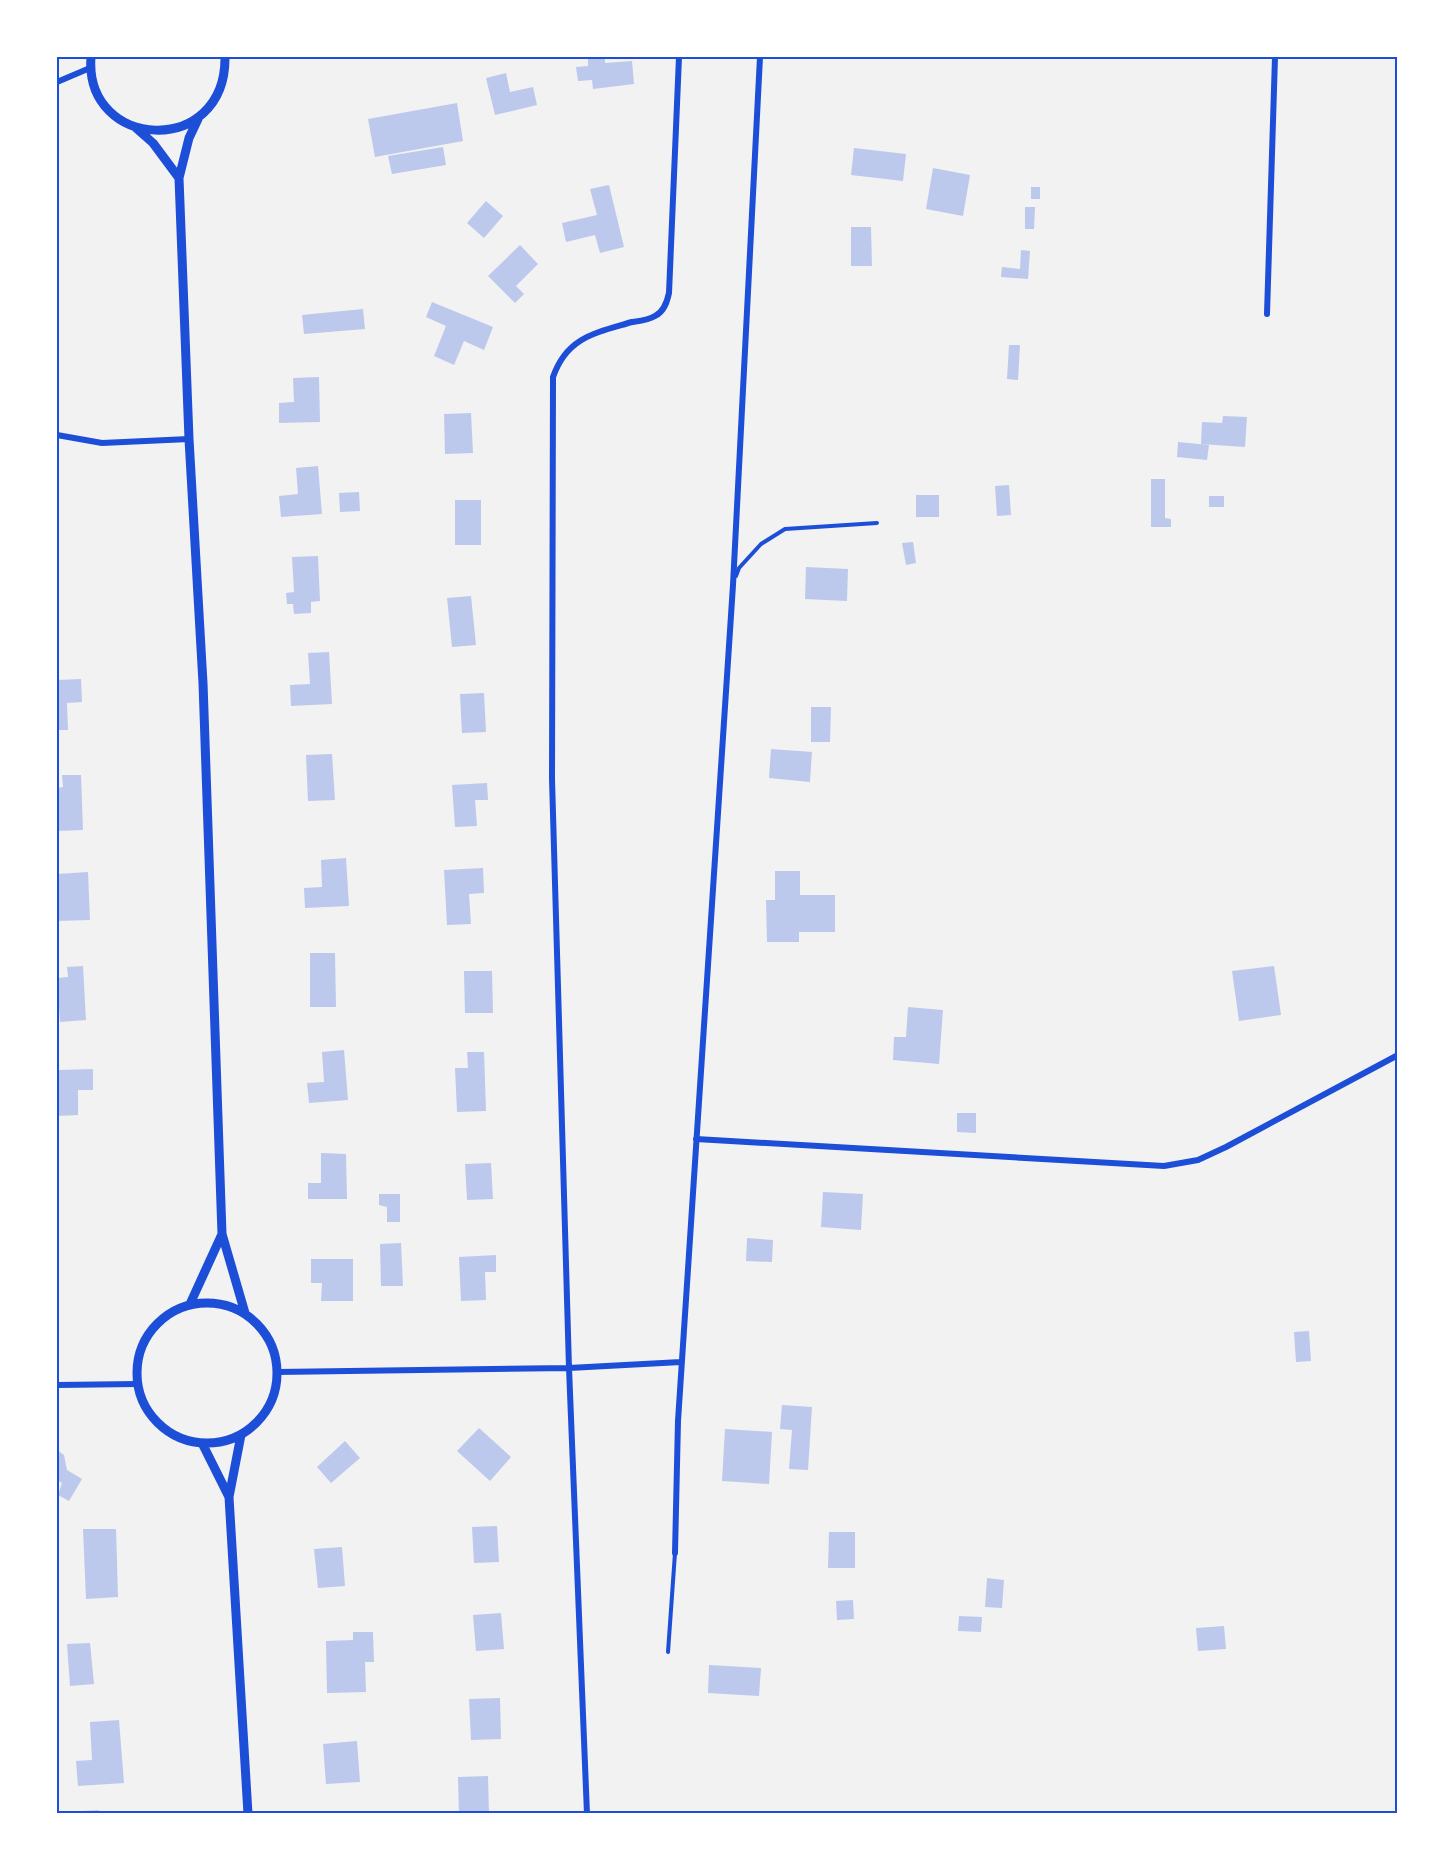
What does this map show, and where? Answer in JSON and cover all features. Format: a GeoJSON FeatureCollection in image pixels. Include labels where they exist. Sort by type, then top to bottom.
{"type":"FeatureCollection","features":[{"type":"Feature","properties":{"kind":"street"},"geometry":{"type":"LineString","coordinates":[[91,57],[90,68],[94,87],[104,104],[118,119],[136,128],[158,132],[179,128],[198,119],[211,106],[220,90],[225,73],[225,57]]}},
{"type":"Feature","properties":{"kind":"street"},"geometry":{"type":"LineString","coordinates":[[587,1814],[569,1368],[552,778],[553,377],[558,362],[573,345],[590,334],[656,316],[667,301],[679,57]]}},
{"type":"Feature","properties":{"kind":"street"},"geometry":{"type":"LineString","coordinates":[[675,1553],[681,1362],[733,585],[760,57]]}},
{"type":"Feature","properties":{"kind":"street"},"geometry":{"type":"LineString","coordinates":[[1267,314],[1275,57]]}},
{"type":"Feature","properties":{"kind":"street"},"geometry":{"type":"LineString","coordinates":[[57,82],[90,68]]}},
{"type":"Feature","properties":{"kind":"street"},"geometry":{"type":"LineString","coordinates":[[198,119],[189,138],[179,178],[189,439],[203,683],[222,1234],[244,1313]]}},
{"type":"Feature","properties":{"kind":"street"},"geometry":{"type":"LineString","coordinates":[[136,128],[167,159],[179,178]]}},
{"type":"Feature","properties":{"kind":"street"},"geometry":{"type":"LineString","coordinates":[[57,435],[102,443],[189,439]]}},
{"type":"Feature","properties":{"kind":"street"},"geometry":{"type":"LineString","coordinates":[[696,1139],[1164,1166],[1198,1160],[1226,1147],[1398,1055]]}},
{"type":"Feature","properties":{"kind":"street"},"geometry":{"type":"LineString","coordinates":[[190,1304],[222,1234]]}},
{"type":"Feature","properties":{"kind":"street"},"geometry":{"type":"LineString","coordinates":[[208,1302],[227,1305],[244,1313],[258,1324],[268,1338],[278,1372],[273,1397],[261,1419],[241,1435],[222,1442],[202,1443],[175,1435],[153,1418],[142,1402],[137,1384],[138,1357],[148,1333],[166,1315],[190,1304],[208,1302]]}},
{"type":"Feature","properties":{"kind":"street"},"geometry":{"type":"LineString","coordinates":[[278,1372],[569,1368],[681,1362]]}},
{"type":"Feature","properties":{"kind":"street"},"geometry":{"type":"LineString","coordinates":[[57,1385],[137,1384]]}},
{"type":"Feature","properties":{"kind":"street"},"geometry":{"type":"LineString","coordinates":[[241,1435],[229,1497],[248,1814]]}},
{"type":"Feature","properties":{"kind":"street"},"geometry":{"type":"LineString","coordinates":[[202,1443],[229,1497]]}},
{"type":"Feature","properties":{"kind":"lane"},"geometry":{"type":"LineString","coordinates":[[733,585],[739,568],[746,560],[761,544],[785,529],[877,523]]}},
{"type":"Feature","properties":{"kind":"lane"},"geometry":{"type":"LineString","coordinates":[[668,1652],[675,1553]]}},
{"type":"Feature","properties":{"kind":"building"},"geometry":{"type":"Polygon","coordinates":[[[588,57],[605,57],[605,63],[632,61],[634,84],[593,89],[592,80],[578,81],[576,67],[588,66],[588,57]]]}},
{"type":"Feature","properties":{"kind":"building"},"geometry":{"type":"Polygon","coordinates":[[[506,73],[510,92],[533,87],[537,105],[495,115],[486,78],[506,73]]]}},
{"type":"Feature","properties":{"kind":"building"},"geometry":{"type":"Polygon","coordinates":[[[457,103],[463,141],[375,157],[368,119],[457,103]]]}},
{"type":"Feature","properties":{"kind":"building"},"geometry":{"type":"Polygon","coordinates":[[[443,147],[446,165],[392,174],[388,156],[443,147]]]}},
{"type":"Feature","properties":{"kind":"building"},"geometry":{"type":"Polygon","coordinates":[[[854,148],[906,154],[903,181],[851,175],[854,148]]]}},
{"type":"Feature","properties":{"kind":"building"},"geometry":{"type":"Polygon","coordinates":[[[933,168],[970,175],[963,216],[926,209],[933,168]]]}},
{"type":"Feature","properties":{"kind":"building"},"geometry":{"type":"Polygon","coordinates":[[[609,185],[624,247],[600,253],[595,235],[566,242],[562,223],[597,215],[590,189],[609,185]]]}},
{"type":"Feature","properties":{"kind":"building"},"geometry":{"type":"Polygon","coordinates":[[[1031,187],[1040,187],[1040,199],[1031,199],[1031,187]]]}},
{"type":"Feature","properties":{"kind":"building"},"geometry":{"type":"Polygon","coordinates":[[[486,201],[503,216],[484,238],[467,223],[486,201]]]}},
{"type":"Feature","properties":{"kind":"building"},"geometry":{"type":"Polygon","coordinates":[[[1025,207],[1035,207],[1034,229],[1025,229],[1025,207]]]}},
{"type":"Feature","properties":{"kind":"building"},"geometry":{"type":"Polygon","coordinates":[[[851,227],[871,227],[872,266],[851,266],[851,227]]]}},
{"type":"Feature","properties":{"kind":"building"},"geometry":{"type":"Polygon","coordinates":[[[520,245],[538,264],[516,286],[524,294],[515,303],[488,276],[520,245]]]}},
{"type":"Feature","properties":{"kind":"building"},"geometry":{"type":"Polygon","coordinates":[[[1021,250],[1030,251],[1028,279],[1001,277],[1002,267],[1020,269],[1021,250]]]}},
{"type":"Feature","properties":{"kind":"building"},"geometry":{"type":"Polygon","coordinates":[[[432,302],[493,327],[484,350],[464,341],[454,365],[434,356],[446,326],[426,317],[432,302]]]}},
{"type":"Feature","properties":{"kind":"building"},"geometry":{"type":"Polygon","coordinates":[[[363,309],[365,329],[304,334],[302,315],[363,309]]]}},
{"type":"Feature","properties":{"kind":"building"},"geometry":{"type":"Polygon","coordinates":[[[1009,345],[1020,345],[1018,380],[1007,379],[1009,345]]]}},
{"type":"Feature","properties":{"kind":"building"},"geometry":{"type":"Polygon","coordinates":[[[319,377],[320,422],[279,423],[279,403],[294,402],[293,378],[319,377]]]}},
{"type":"Feature","properties":{"kind":"building"},"geometry":{"type":"Polygon","coordinates":[[[471,413],[473,453],[445,454],[444,414],[471,413]]]}},
{"type":"Feature","properties":{"kind":"building"},"geometry":{"type":"Polygon","coordinates":[[[1223,416],[1247,417],[1245,447],[1201,444],[1202,422],[1222,423],[1223,416]]]}},
{"type":"Feature","properties":{"kind":"building"},"geometry":{"type":"Polygon","coordinates":[[[1178,442],[1209,445],[1207,460],[1177,457],[1178,442]]]}},
{"type":"Feature","properties":{"kind":"building"},"geometry":{"type":"Polygon","coordinates":[[[318,466],[322,514],[281,517],[279,496],[298,494],[296,468],[318,466]]]}},
{"type":"Feature","properties":{"kind":"building"},"geometry":{"type":"Polygon","coordinates":[[[1151,479],[1165,479],[1165,518],[1171,519],[1171,527],[1151,527],[1151,479]]]}},
{"type":"Feature","properties":{"kind":"building"},"geometry":{"type":"Polygon","coordinates":[[[1009,485],[1011,515],[997,516],[995,486],[1009,485]]]}},
{"type":"Feature","properties":{"kind":"building"},"geometry":{"type":"Polygon","coordinates":[[[359,492],[360,511],[340,512],[339,493],[359,492]]]}},
{"type":"Feature","properties":{"kind":"building"},"geometry":{"type":"Polygon","coordinates":[[[916,495],[939,495],[939,517],[916,517],[916,495]]]}},
{"type":"Feature","properties":{"kind":"building"},"geometry":{"type":"Polygon","coordinates":[[[1209,496],[1224,496],[1224,507],[1209,507],[1209,496]]]}},
{"type":"Feature","properties":{"kind":"building"},"geometry":{"type":"Polygon","coordinates":[[[455,500],[481,500],[481,545],[455,545],[455,500]]]}},
{"type":"Feature","properties":{"kind":"building"},"geometry":{"type":"Polygon","coordinates":[[[913,542],[916,563],[906,565],[902,543],[913,542]]]}},
{"type":"Feature","properties":{"kind":"building"},"geometry":{"type":"Polygon","coordinates":[[[318,556],[320,601],[311,602],[311,613],[294,614],[293,604],[287,604],[286,593],[294,592],[292,557],[318,556]]]}},
{"type":"Feature","properties":{"kind":"building"},"geometry":{"type":"Polygon","coordinates":[[[806,567],[848,569],[847,601],[805,599],[806,567]]]}},
{"type":"Feature","properties":{"kind":"building"},"geometry":{"type":"Polygon","coordinates":[[[471,596],[476,645],[452,647],[447,598],[471,596]]]}},
{"type":"Feature","properties":{"kind":"building"},"geometry":{"type":"Polygon","coordinates":[[[329,652],[332,704],[291,706],[290,685],[310,684],[308,653],[329,652]]]}},
{"type":"Feature","properties":{"kind":"building"},"geometry":{"type":"Polygon","coordinates":[[[81,679],[82,702],[67,703],[68,730],[57,730],[57,680],[81,679]]]}},
{"type":"Feature","properties":{"kind":"building"},"geometry":{"type":"Polygon","coordinates":[[[484,693],[486,732],[462,733],[460,694],[484,693]]]}},
{"type":"Feature","properties":{"kind":"building"},"geometry":{"type":"Polygon","coordinates":[[[811,707],[831,707],[830,742],[811,742],[811,707]]]}},
{"type":"Feature","properties":{"kind":"building"},"geometry":{"type":"Polygon","coordinates":[[[771,749],[812,752],[810,782],[769,778],[771,749]]]}},
{"type":"Feature","properties":{"kind":"building"},"geometry":{"type":"Polygon","coordinates":[[[332,754],[335,800],[308,801],[306,755],[332,754]]]}},
{"type":"Feature","properties":{"kind":"building"},"geometry":{"type":"Polygon","coordinates":[[[62,775],[81,775],[83,830],[57,831],[57,788],[63,787],[62,775]]]}},
{"type":"Feature","properties":{"kind":"building"},"geometry":{"type":"Polygon","coordinates":[[[487,783],[488,800],[475,800],[477,826],[455,827],[452,785],[487,783]]]}},
{"type":"Feature","properties":{"kind":"building"},"geometry":{"type":"Polygon","coordinates":[[[346,858],[349,906],[305,908],[304,888],[322,887],[321,860],[346,858]]]}},
{"type":"Feature","properties":{"kind":"building"},"geometry":{"type":"Polygon","coordinates":[[[483,868],[484,893],[469,894],[471,924],[447,925],[444,870],[483,868]]]}},
{"type":"Feature","properties":{"kind":"building"},"geometry":{"type":"Polygon","coordinates":[[[775,871],[800,871],[800,895],[835,895],[835,932],[799,932],[799,942],[767,942],[766,900],[775,900],[775,871]]]}},
{"type":"Feature","properties":{"kind":"building"},"geometry":{"type":"Polygon","coordinates":[[[88,872],[90,920],[57,921],[57,874],[88,872]]]}},
{"type":"Feature","properties":{"kind":"building"},"geometry":{"type":"Polygon","coordinates":[[[310,953],[335,953],[336,1007],[310,1007],[310,953]]]}},
{"type":"Feature","properties":{"kind":"building"},"geometry":{"type":"Polygon","coordinates":[[[83,966],[86,1020],[60,1022],[57,978],[68,977],[67,967],[83,966]]]}},
{"type":"Feature","properties":{"kind":"building"},"geometry":{"type":"Polygon","coordinates":[[[1274,966],[1281,1015],[1239,1021],[1232,971],[1274,966]]]}},
{"type":"Feature","properties":{"kind":"building"},"geometry":{"type":"Polygon","coordinates":[[[464,971],[492,971],[493,1013],[465,1013],[464,971]]]}},
{"type":"Feature","properties":{"kind":"building"},"geometry":{"type":"Polygon","coordinates":[[[908,1007],[943,1010],[939,1064],[893,1060],[894,1037],[906,1037],[908,1007]]]}},
{"type":"Feature","properties":{"kind":"building"},"geometry":{"type":"Polygon","coordinates":[[[344,1050],[348,1100],[309,1103],[307,1083],[324,1082],[322,1052],[344,1050]]]}},
{"type":"Feature","properties":{"kind":"building"},"geometry":{"type":"Polygon","coordinates":[[[467,1052],[484,1052],[486,1111],[457,1112],[455,1068],[468,1068],[467,1052]]]}},
{"type":"Feature","properties":{"kind":"building"},"geometry":{"type":"Polygon","coordinates":[[[93,1069],[93,1090],[78,1090],[78,1115],[57,1116],[57,1070],[93,1069]]]}},
{"type":"Feature","properties":{"kind":"building"},"geometry":{"type":"Polygon","coordinates":[[[957,1113],[976,1113],[976,1133],[957,1132],[957,1113]]]}},
{"type":"Feature","properties":{"kind":"building"},"geometry":{"type":"Polygon","coordinates":[[[321,1153],[346,1154],[347,1199],[308,1199],[308,1183],[321,1183],[321,1153]]]}},
{"type":"Feature","properties":{"kind":"building"},"geometry":{"type":"Polygon","coordinates":[[[491,1163],[493,1199],[467,1200],[465,1164],[491,1163]]]}},
{"type":"Feature","properties":{"kind":"building"},"geometry":{"type":"Polygon","coordinates":[[[823,1192],[863,1194],[861,1230],[821,1227],[823,1192]]]}},
{"type":"Feature","properties":{"kind":"building"},"geometry":{"type":"Polygon","coordinates":[[[379,1194],[400,1194],[400,1222],[387,1222],[387,1207],[379,1205],[379,1194]]]}},
{"type":"Feature","properties":{"kind":"building"},"geometry":{"type":"Polygon","coordinates":[[[747,1238],[773,1240],[772,1262],[746,1261],[747,1238]]]}},
{"type":"Feature","properties":{"kind":"building"},"geometry":{"type":"Polygon","coordinates":[[[401,1243],[403,1286],[381,1286],[380,1244],[401,1243]]]}},
{"type":"Feature","properties":{"kind":"building"},"geometry":{"type":"Polygon","coordinates":[[[496,1255],[496,1272],[485,1272],[486,1300],[461,1301],[459,1257],[496,1255]]]}},
{"type":"Feature","properties":{"kind":"building"},"geometry":{"type":"Polygon","coordinates":[[[311,1259],[353,1259],[353,1301],[321,1301],[322,1283],[311,1283],[311,1259]]]}},
{"type":"Feature","properties":{"kind":"building"},"geometry":{"type":"Polygon","coordinates":[[[1309,1331],[1311,1361],[1296,1362],[1294,1332],[1309,1331]]]}},
{"type":"Feature","properties":{"kind":"building"},"geometry":{"type":"Polygon","coordinates":[[[782,1405],[812,1407],[808,1470],[789,1469],[792,1430],[780,1429],[782,1405]]]}},
{"type":"Feature","properties":{"kind":"building"},"geometry":{"type":"Polygon","coordinates":[[[479,1428],[511,1457],[490,1481],[457,1451],[479,1428]]]}},
{"type":"Feature","properties":{"kind":"building"},"geometry":{"type":"Polygon","coordinates":[[[725,1429],[772,1432],[769,1484],[722,1481],[725,1429]]]}},
{"type":"Feature","properties":{"kind":"building"},"geometry":{"type":"Polygon","coordinates":[[[345,1441],[360,1458],[331,1483],[317,1467],[345,1441]]]}},
{"type":"Feature","properties":{"kind":"building"},"geometry":{"type":"Polygon","coordinates":[[[57,1450],[64,1455],[67,1470],[82,1479],[69,1501],[58,1495],[62,1483],[57,1480],[57,1450]]]}},
{"type":"Feature","properties":{"kind":"building"},"geometry":{"type":"Polygon","coordinates":[[[497,1526],[499,1562],[474,1563],[472,1527],[497,1526]]]}},
{"type":"Feature","properties":{"kind":"building"},"geometry":{"type":"Polygon","coordinates":[[[83,1529],[116,1529],[118,1597],[86,1599],[83,1529]]]}},
{"type":"Feature","properties":{"kind":"building"},"geometry":{"type":"Polygon","coordinates":[[[829,1532],[855,1532],[855,1568],[828,1568],[829,1532]]]}},
{"type":"Feature","properties":{"kind":"building"},"geometry":{"type":"Polygon","coordinates":[[[342,1547],[345,1586],[318,1588],[314,1549],[342,1547]]]}},
{"type":"Feature","properties":{"kind":"building"},"geometry":{"type":"Polygon","coordinates":[[[987,1578],[1004,1580],[1002,1608],[985,1607],[987,1578]]]}},
{"type":"Feature","properties":{"kind":"building"},"geometry":{"type":"Polygon","coordinates":[[[853,1600],[854,1619],[837,1620],[836,1601],[853,1600]]]}},
{"type":"Feature","properties":{"kind":"building"},"geometry":{"type":"Polygon","coordinates":[[[501,1613],[504,1649],[476,1651],[473,1615],[501,1613]]]}},
{"type":"Feature","properties":{"kind":"building"},"geometry":{"type":"Polygon","coordinates":[[[959,1616],[982,1617],[981,1632],[958,1631],[959,1616]]]}},
{"type":"Feature","properties":{"kind":"building"},"geometry":{"type":"Polygon","coordinates":[[[1224,1626],[1226,1649],[1198,1651],[1196,1628],[1224,1626]]]}},
{"type":"Feature","properties":{"kind":"building"},"geometry":{"type":"Polygon","coordinates":[[[353,1632],[373,1632],[374,1662],[365,1662],[366,1692],[327,1693],[326,1641],[353,1640],[353,1632]]]}},
{"type":"Feature","properties":{"kind":"building"},"geometry":{"type":"Polygon","coordinates":[[[90,1643],[94,1684],[70,1686],[67,1644],[90,1643]]]}},
{"type":"Feature","properties":{"kind":"building"},"geometry":{"type":"Polygon","coordinates":[[[709,1665],[761,1668],[759,1696],[708,1693],[709,1665]]]}},
{"type":"Feature","properties":{"kind":"building"},"geometry":{"type":"Polygon","coordinates":[[[500,1698],[501,1739],[471,1740],[469,1699],[500,1698]]]}},
{"type":"Feature","properties":{"kind":"building"},"geometry":{"type":"Polygon","coordinates":[[[119,1720],[124,1783],[78,1786],[76,1761],[92,1760],[90,1722],[119,1720]]]}},
{"type":"Feature","properties":{"kind":"building"},"geometry":{"type":"Polygon","coordinates":[[[357,1741],[360,1782],[326,1784],[323,1744],[357,1741]]]}},
{"type":"Feature","properties":{"kind":"building"},"geometry":{"type":"Polygon","coordinates":[[[488,1776],[489,1814],[459,1814],[458,1777],[488,1776]]]}},
{"type":"Feature","properties":{"kind":"building"},"geometry":{"type":"Polygon","coordinates":[[[99,1810],[99,1814],[66,1814],[66,1812],[99,1810]]]}}]}
